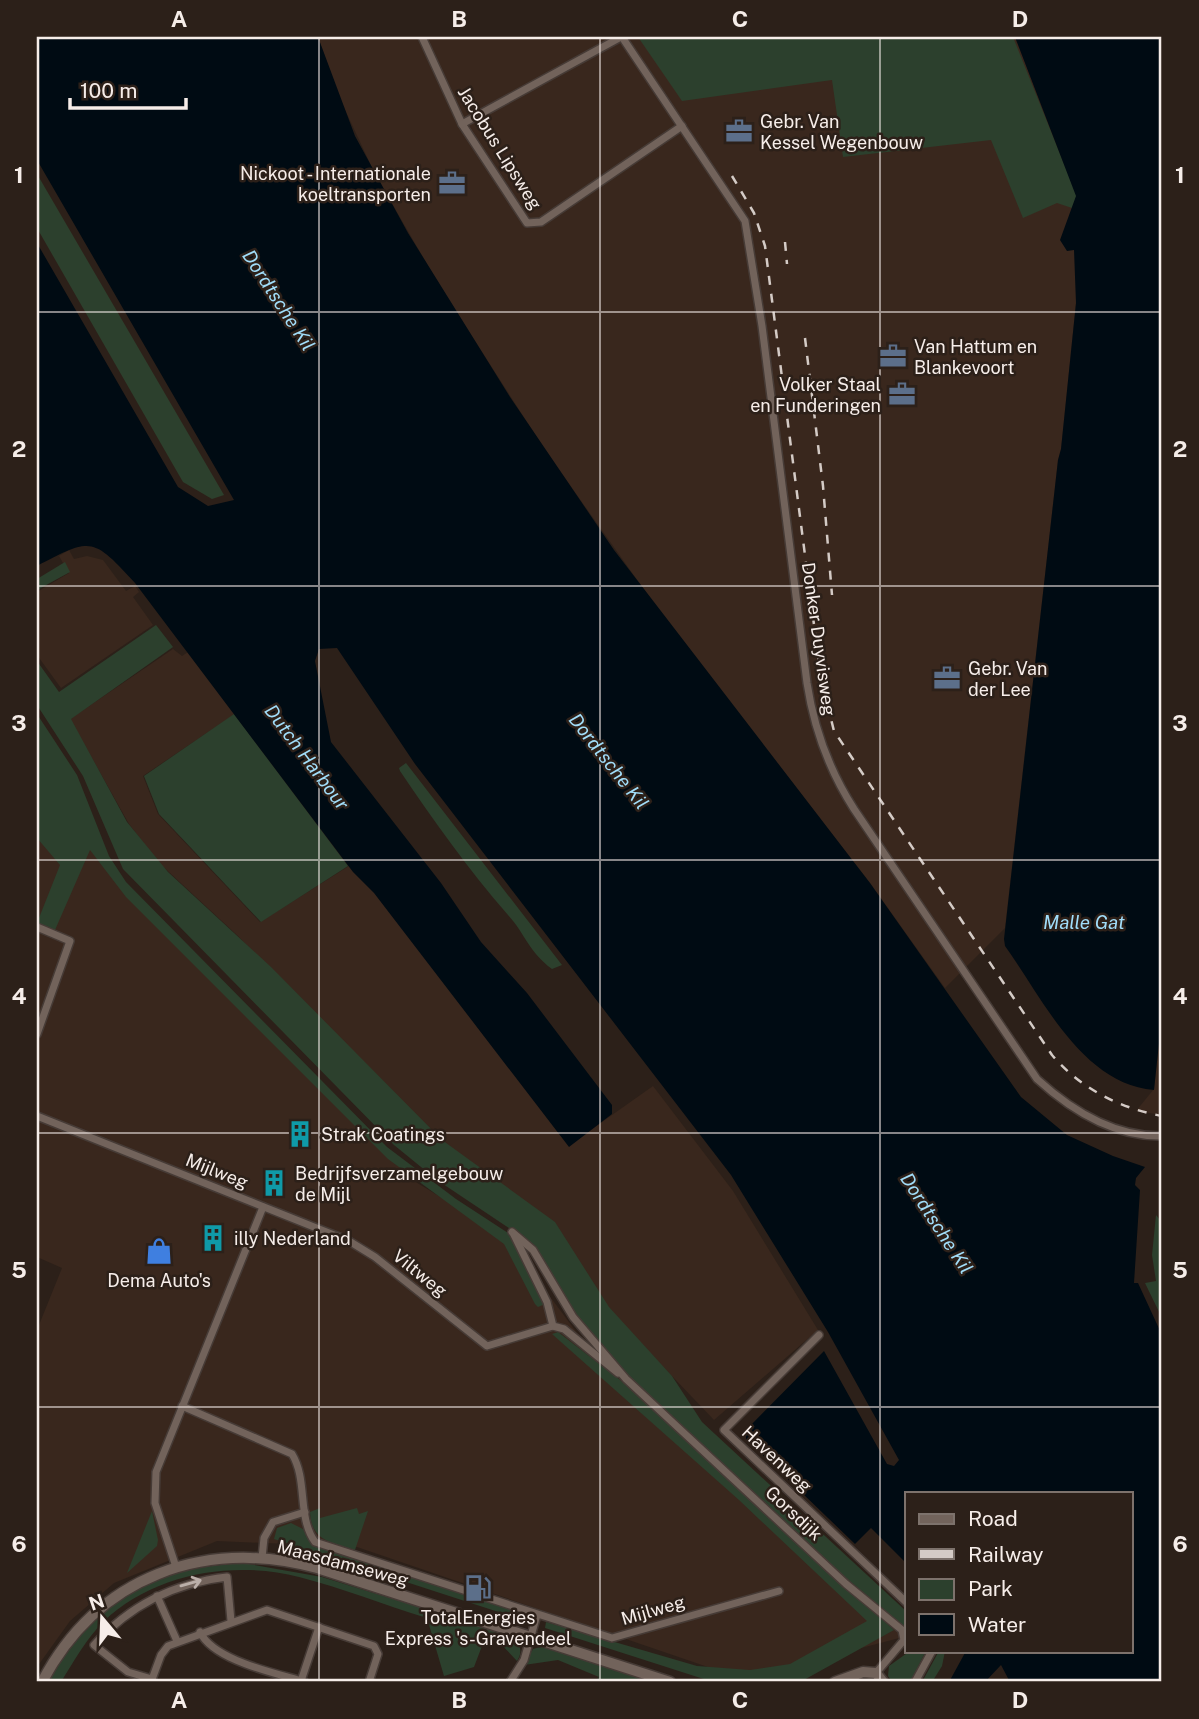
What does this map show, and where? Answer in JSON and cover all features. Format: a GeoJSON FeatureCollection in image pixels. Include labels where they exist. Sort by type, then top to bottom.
{"type":"FeatureCollection","features":[{"type":"Feature","properties":{"kind":"street","name":"Jacobus Lipsweg"},"geometry":{"type":"LineString","coordinates":[[422,37],[462,124],[521,218],[534,224],[682,126]]}},
{"type":"Feature","properties":{"kind":"street"},"geometry":{"type":"LineString","coordinates":[[462,124],[622,37]]}},
{"type":"Feature","properties":{"kind":"street","name":"Donker Duyvisweg"},"geometry":{"type":"LineString","coordinates":[[622,37],[745,221],[751,246],[810,702],[830,766],[854,809],[1037,1079],[1055,1095],[1089,1117],[1144,1136],[1162,1136]]}},
{"type":"Feature","properties":{"kind":"street"},"geometry":{"type":"LineString","coordinates":[[37,926],[70,941],[37,1034]]}},
{"type":"Feature","properties":{"kind":"street","name":"Mijlweg"},"geometry":{"type":"LineString","coordinates":[[37,1116],[263,1207],[154,1482],[155,1503],[176,1567]]}},
{"type":"Feature","properties":{"kind":"street","name":"Viltweg"},"geometry":{"type":"LineString","coordinates":[[263,1207],[344,1238],[366,1251],[488,1346],[553,1326]]}},
{"type":"Feature","properties":{"kind":"street","name":"Gorsdijk"},"geometry":{"type":"LineString","coordinates":[[626,1379],[573,1317],[533,1250],[512,1232],[547,1302],[553,1326],[564,1329],[626,1379],[846,1584],[902,1630],[904,1640],[876,1673]]}},
{"type":"Feature","properties":{"kind":"street","name":"Havenweg"},"geometry":{"type":"LineString","coordinates":[[819,1335],[724,1430],[905,1601]]}},
{"type":"Feature","properties":{"kind":"street","name":"Mijlweg"},"geometry":{"type":"LineString","coordinates":[[182,1406],[292,1454],[308,1532],[315,1542],[537,1615],[612,1638],[779,1591]]}},
{"type":"Feature","properties":{"kind":"street"},"geometry":{"type":"LineString","coordinates":[[262,1558],[263,1542],[273,1522],[305,1512]]}},
{"type":"Feature","properties":{"kind":"street","name":"Maasdamseweg"},"geometry":{"type":"LineString","coordinates":[[43,1682],[69,1640],[97,1611],[131,1587],[176,1567],[216,1558],[262,1558],[317,1568],[670,1682]]}},
{"type":"Feature","properties":{"kind":"street"},"geometry":{"type":"LineString","coordinates":[[231,1621],[227,1577],[203,1580],[157,1596],[131,1611],[94,1645],[128,1672],[152,1681],[161,1655],[177,1640],[267,1610],[374,1646],[378,1654],[369,1682]]}},
{"type":"Feature","properties":{"kind":"street"},"geometry":{"type":"LineString","coordinates":[[157,1596],[177,1640]]}},
{"type":"Feature","properties":{"kind":"street"},"geometry":{"type":"LineString","coordinates":[[510,1682],[523,1662],[537,1615]]}},
{"type":"Feature","properties":{"kind":"street"},"geometry":{"type":"LineString","coordinates":[[200,1632],[210,1646],[224,1655],[303,1682],[319,1627]]}},
{"type":"Feature","properties":{"kind":"street"},"geometry":{"type":"LineString","coordinates":[[915,1682],[931,1652]]}},
{"type":"Feature","properties":{"kind":"street"},"geometry":{"type":"LineString","coordinates":[[835,1682],[863,1672],[876,1673],[883,1682]]}},
{"type":"Feature","properties":{"kind":"shaded area"},"geometry":{"type":"Polygon","coordinates":[[[318,37],[1015,37],[1077,196],[1076,303],[1005,928],[945,988],[870,883],[662,615],[545,450],[439,285],[375,174],[340,99],[318,37]]]}},
{"type":"Feature","properties":{"kind":"shaded area"},"geometry":{"type":"Polygon","coordinates":[[[69,550],[74,559],[87,556],[103,560],[126,591],[135,586],[139,592],[133,597],[153,625],[61,688],[37,655],[37,592],[69,573],[59,556],[69,550]]]}},
{"type":"Feature","properties":{"kind":"shaded area"},"geometry":{"type":"Polygon","coordinates":[[[173,649],[182,656],[188,652],[235,714],[143,776],[158,814],[260,922],[360,859],[571,1144],[653,1086],[733,1191],[818,1330],[714,1420],[584,1284],[443,1151],[238,936],[158,862],[129,824],[70,719],[173,649]]]}},
{"type":"Feature","properties":{"kind":"shaded area"},"geometry":{"type":"Polygon","coordinates":[[[37,729],[125,894],[414,1181],[505,1236],[583,1341],[905,1616],[905,1637],[743,1679],[357,1547],[217,1541],[114,1583],[70,1621],[37,1667],[37,1330],[62,1268],[37,1257],[37,729]]]}},
{"type":"Feature","properties":{"kind":"shaded area"},"geometry":{"type":"Polygon","coordinates":[[[1162,1015],[1162,1115],[1136,1111],[1154,1089],[1162,1015]]]}},
{"type":"Feature","properties":{"kind":"green space"},"geometry":{"type":"Polygon","coordinates":[[[638,37],[1013,37],[1077,196],[1072,208],[1057,203],[1023,218],[991,140],[843,157],[832,80],[682,101],[638,37]]]}},
{"type":"Feature","properties":{"kind":"green space"},"geometry":{"type":"Polygon","coordinates":[[[37,174],[224,495],[212,499],[183,482],[37,228],[37,174]]]}},
{"type":"Feature","properties":{"kind":"green space"},"geometry":{"type":"Polygon","coordinates":[[[65,562],[70,572],[37,590],[37,579],[65,562]]]}},
{"type":"Feature","properties":{"kind":"green space"},"geometry":{"type":"Polygon","coordinates":[[[156,625],[173,647],[71,719],[127,822],[168,872],[271,967],[442,1140],[555,1222],[609,1307],[672,1376],[702,1422],[905,1610],[905,1627],[827,1562],[633,1385],[573,1312],[533,1244],[437,1180],[394,1145],[123,869],[83,776],[37,705],[37,661],[59,692],[156,625]]]}},
{"type":"Feature","properties":{"kind":"green space"},"geometry":{"type":"Polygon","coordinates":[[[37,714],[77,775],[109,856],[126,882],[387,1147],[456,1199],[511,1235],[545,1304],[538,1307],[535,1304],[504,1244],[388,1159],[126,897],[90,850],[55,930],[37,923],[60,865],[37,838],[37,714]]]}},
{"type":"Feature","properties":{"kind":"green space"},"geometry":{"type":"Polygon","coordinates":[[[234,714],[348,866],[261,922],[159,814],[144,776],[234,714]]]}},
{"type":"Feature","properties":{"kind":"green space"},"geometry":{"type":"Polygon","coordinates":[[[406,763],[562,965],[552,969],[532,949],[400,771],[399,768],[406,763]]]}},
{"type":"Feature","properties":{"kind":"green space"},"geometry":{"type":"Polygon","coordinates":[[[1156,1215],[1160,1220],[1162,1318],[1145,1283],[1156,1281],[1152,1255],[1156,1215]]]}},
{"type":"Feature","properties":{"kind":"green space"},"geometry":{"type":"Polygon","coordinates":[[[558,1332],[619,1379],[894,1630],[802,1681],[713,1682],[545,1628],[546,1622],[697,1666],[750,1670],[790,1664],[867,1621],[739,1500],[552,1334],[558,1332]]]}},
{"type":"Feature","properties":{"kind":"green space"},"geometry":{"type":"Polygon","coordinates":[[[320,1508],[320,1518],[357,1508],[359,1514],[368,1511],[355,1550],[318,1535],[311,1522],[310,1512],[320,1508]]]}},
{"type":"Feature","properties":{"kind":"green space"},"geometry":{"type":"Polygon","coordinates":[[[152,1511],[157,1546],[127,1573],[152,1511]]]}},
{"type":"Feature","properties":{"kind":"green space"},"geometry":{"type":"Polygon","coordinates":[[[291,1523],[303,1529],[312,1544],[527,1615],[526,1621],[274,1539],[277,1528],[291,1523]]]}},
{"type":"Feature","properties":{"kind":"green space"},"geometry":{"type":"Polygon","coordinates":[[[243,1563],[322,1577],[516,1637],[520,1655],[517,1661],[499,1642],[485,1638],[474,1667],[444,1676],[427,1618],[299,1577],[274,1572],[222,1571],[196,1575],[146,1591],[104,1621],[61,1682],[47,1682],[86,1630],[106,1610],[128,1594],[178,1573],[243,1563]]]}},
{"type":"Feature","properties":{"kind":"green space"},"geometry":{"type":"Polygon","coordinates":[[[544,1646],[657,1682],[595,1682],[599,1677],[558,1660],[524,1665],[533,1649],[544,1646]]]}},
{"type":"Feature","properties":{"kind":"green space"},"geometry":{"type":"Polygon","coordinates":[[[909,1652],[925,1652],[910,1682],[892,1682],[888,1676],[889,1666],[909,1652]]]}},
{"type":"Feature","properties":{"kind":"green space"},"geometry":{"type":"Polygon","coordinates":[[[938,1652],[945,1652],[942,1666],[932,1682],[922,1682],[938,1652]]]}},
{"type":"Feature","properties":{"kind":"water"},"geometry":{"type":"Polygon","coordinates":[[[37,37],[318,37],[355,136],[408,233],[510,397],[614,550],[870,883],[1021,1097],[1067,1135],[1145,1167],[1136,1178],[1135,1185],[1140,1190],[1134,1283],[1138,1283],[1162,1335],[1162,1682],[1010,1682],[1001,1665],[985,1682],[949,1682],[965,1652],[1132,1652],[1132,1492],[905,1492],[905,1562],[871,1528],[855,1544],[746,1439],[746,1430],[824,1351],[887,1464],[894,1466],[899,1460],[828,1332],[731,1175],[415,764],[337,648],[319,649],[315,661],[331,742],[441,883],[481,942],[527,993],[612,1105],[612,1114],[569,1147],[374,893],[353,872],[135,583],[109,557],[90,546],[69,550],[37,566],[37,243],[178,487],[208,506],[234,500],[37,160],[37,37]]]}},
{"type":"Feature","properties":{"kind":"water","name":"Malle Gat"},"geometry":{"type":"Polygon","coordinates":[[[1015,37],[1162,37],[1162,1015],[1154,1090],[1128,1084],[1085,1056],[1050,1013],[1005,946],[1004,939],[1076,303],[1074,250],[1067,251],[1060,240],[1076,196],[1015,37]]]}},
{"type":"Feature","properties":{"kind":"railway"},"geometry":{"type":"LineString","coordinates":[[732,176],[754,213],[765,246],[821,679],[834,731],[1052,1055],[1075,1077],[1101,1095],[1131,1108],[1162,1116]]}},
{"type":"Feature","properties":{"kind":"railway"},"geometry":{"type":"LineString","coordinates":[[785,242],[787,264]]}},
{"type":"Feature","properties":{"kind":"railway"},"geometry":{"type":"LineString","coordinates":[[805,338],[823,486],[832,595]]}},
{"type":"Feature","properties":{"kind":"place","name":"Gebr. Van Kessel Wegenbouw"},"geometry":{"type":"Point","coordinates":[739,131]}},
{"type":"Feature","properties":{"kind":"place","name":"Nickoot - Internationale koeltransporten"},"geometry":{"type":"Point","coordinates":[452,183]}},
{"type":"Feature","properties":{"kind":"place","name":"Van Hattum en Blankevoort"},"geometry":{"type":"Point","coordinates":[893,356]}},
{"type":"Feature","properties":{"kind":"place","name":"Volker Staal en Funderingen"},"geometry":{"type":"Point","coordinates":[902,394]}},
{"type":"Feature","properties":{"kind":"place","name":"Gebr. Van der Lee"},"geometry":{"type":"Point","coordinates":[947,678]}},
{"type":"Feature","properties":{"kind":"place","name":"Strak Coatings"},"geometry":{"type":"Point","coordinates":[300,1134]}},
{"type":"Feature","properties":{"kind":"place","name":"Bedrijfsverzamelgebouw de Mijl"},"geometry":{"type":"Point","coordinates":[274,1183]}},
{"type":"Feature","properties":{"kind":"place","name":"illy Nederland"},"geometry":{"type":"Point","coordinates":[213,1238]}},
{"type":"Feature","properties":{"kind":"place","name":"Dema Auto's"},"geometry":{"type":"Point","coordinates":[159,1251]}},
{"type":"Feature","properties":{"kind":"place","name":"TotalEnergies Express 's-Gravendeel"},"geometry":{"type":"Point","coordinates":[478,1588]}},
{"type":"Feature","properties":{"kind":"water label","name":"Dordtsche Kil"},"geometry":{"type":"Point","coordinates":[279,300]}},
{"type":"Feature","properties":{"kind":"water label","name":"Dutch Harbour"},"geometry":{"type":"Point","coordinates":[307,757]}},
{"type":"Feature","properties":{"kind":"water label","name":"Dordtsche Kil"},"geometry":{"type":"Point","coordinates":[609,761]}},
{"type":"Feature","properties":{"kind":"water label","name":"Dordtsche Kil"},"geometry":{"type":"Point","coordinates":[937,1223]}}]}
